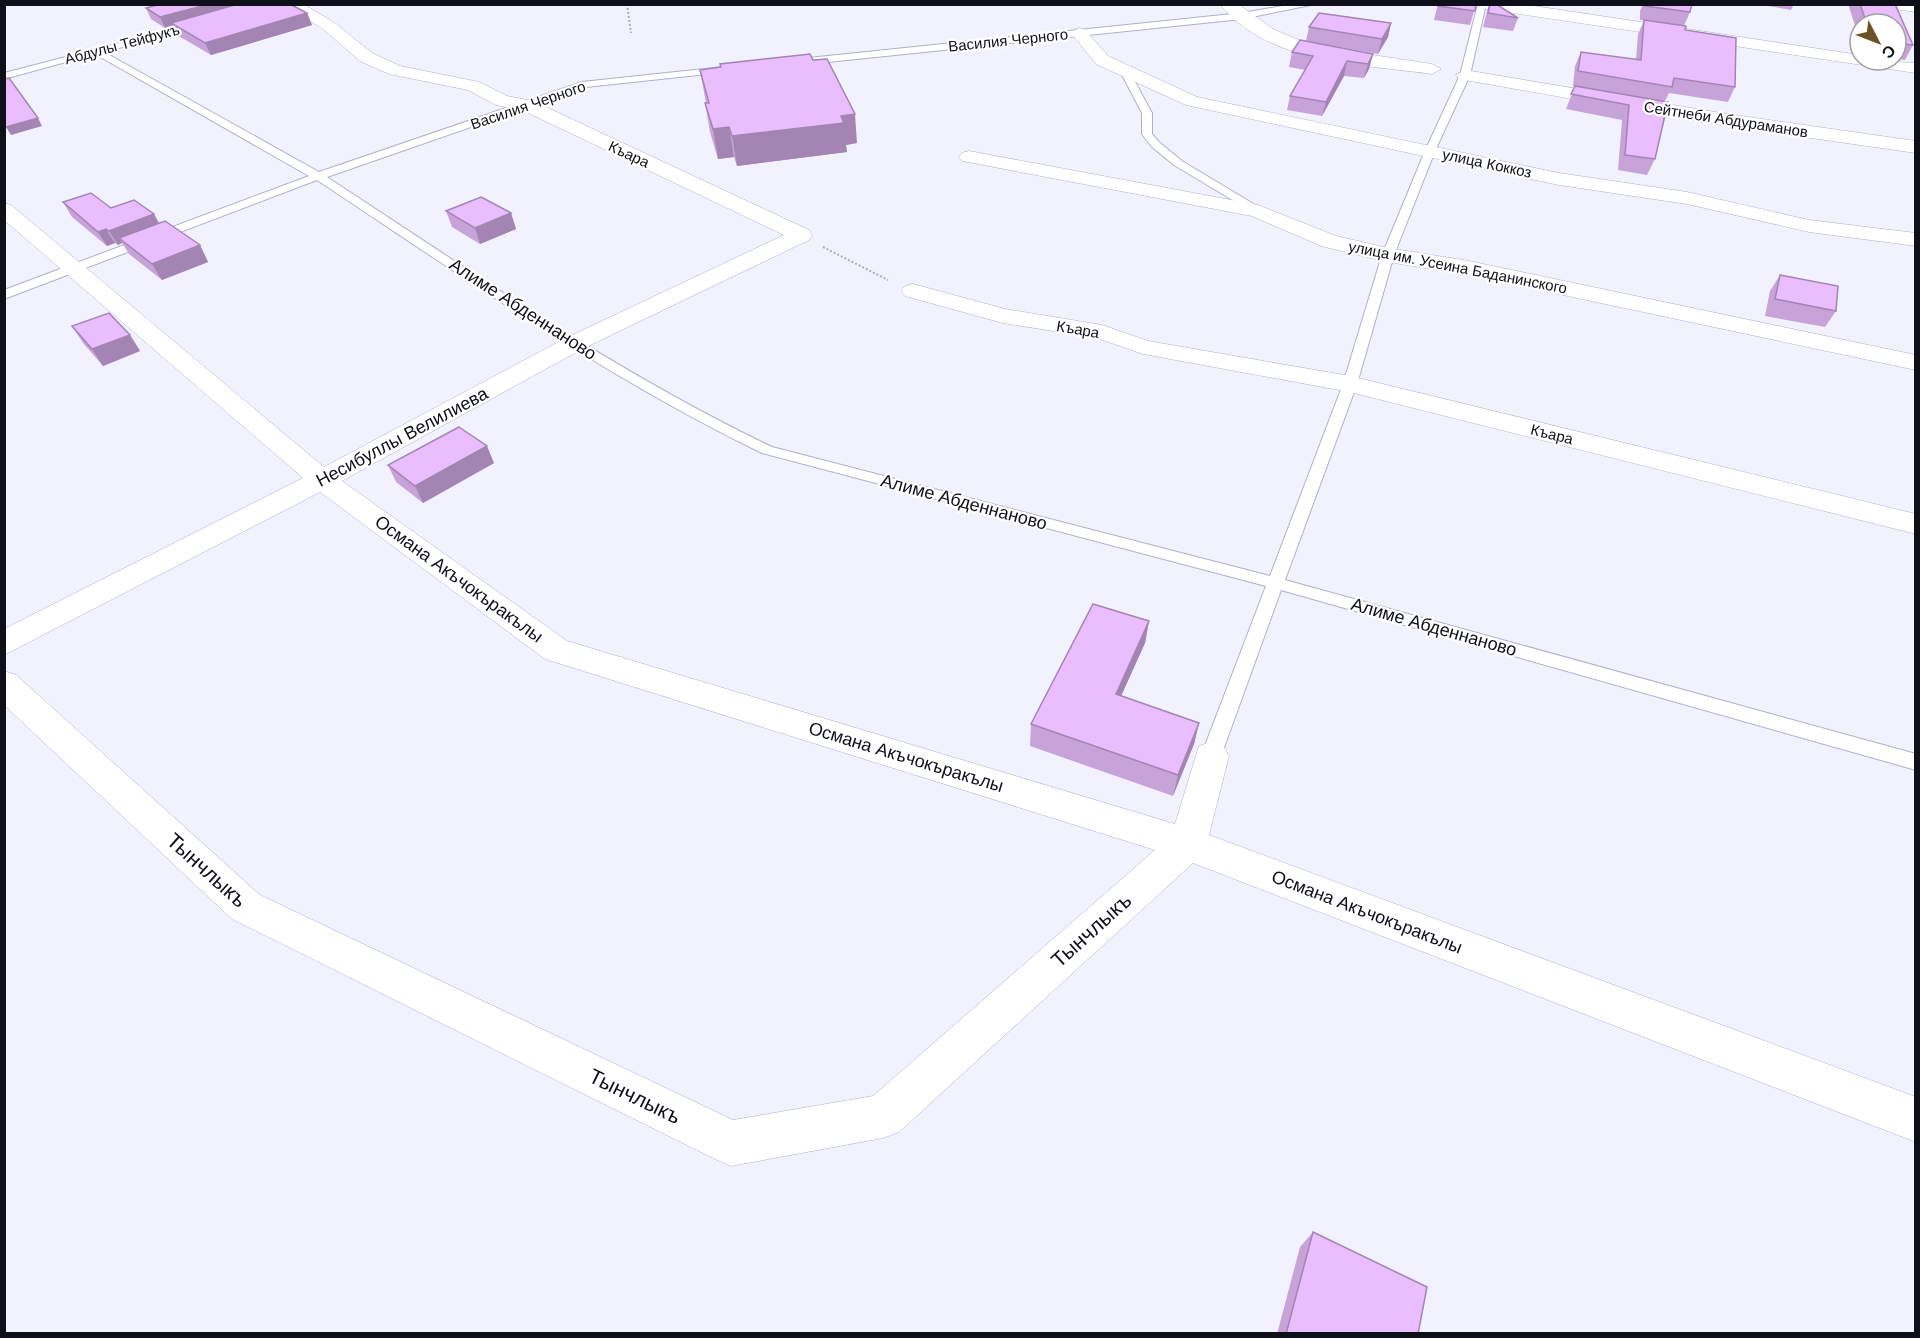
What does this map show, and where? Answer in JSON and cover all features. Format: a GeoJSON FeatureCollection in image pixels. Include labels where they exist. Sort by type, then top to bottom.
{"type":"FeatureCollection","features":[{"type":"Feature","properties":{"kind":"street","name":"Къара"},"geometry":{"type":"LineString","coordinates":[[291,4],[329,26],[366,57],[395,70],[473,86],[501,101],[527,105],[801,235]]}},
{"type":"Feature","properties":{"kind":"street"},"geometry":{"type":"LineString","coordinates":[[1228,4],[1247,22],[1275,39],[1311,51],[1432,69]]}},
{"type":"Feature","properties":{"kind":"street"},"geometry":{"type":"LineString","coordinates":[[1484,4],[1848,58]]}},
{"type":"Feature","properties":{"kind":"street"},"geometry":{"type":"LineString","coordinates":[[1894,4],[1916,7]]}},
{"type":"Feature","properties":{"kind":"street","name":"улица Коккоз"},"geometry":{"type":"LineString","coordinates":[[1079,33],[1102,60],[1192,101],[1559,179],[1687,198],[1809,226],[1916,240]]}},
{"type":"Feature","properties":{"kind":"street","name":"Сейтнеби Абдураманов"},"geometry":{"type":"LineString","coordinates":[[1465,75],[1727,120],[1916,147]]}},
{"type":"Feature","properties":{"kind":"street","name":"улица им. Усеина Баданинского"},"geometry":{"type":"LineString","coordinates":[[969,157],[1258,211],[1329,241],[1388,255],[1469,268],[1916,363]]}},
{"type":"Feature","properties":{"kind":"street","name":"Османа Акъчокъракълы"},"geometry":{"type":"LineString","coordinates":[[4,209],[322,480],[556,650],[1188,844],[1916,1120]]}},
{"type":"Feature","properties":{"kind":"street","name":"Несибуллы Велилиева"},"geometry":{"type":"LineString","coordinates":[[4,643],[322,480],[573,344],[801,235]]}},
{"type":"Feature","properties":{"kind":"street","name":"Къара"},"geometry":{"type":"LineString","coordinates":[[913,291],[1003,316],[1101,332],[1143,347],[1350,384],[1916,524]]}},
{"type":"Feature","properties":{"kind":"street","name":"Тынчлыкъ"},"geometry":{"type":"LineString","coordinates":[[4,684],[246,907],[731,1143],[883,1116],[1188,844]]}},
{"type":"Feature","properties":{"kind":"street"},"geometry":{"type":"LineString","coordinates":[[1188,844],[1211,756]]}},
{"type":"Feature","properties":{"kind":"lane","name":"Василия Черного"},"geometry":{"type":"LineString","coordinates":[[773,64],[1242,16],[1312,4]]}},
{"type":"Feature","properties":{"kind":"lane"},"geometry":{"type":"LineString","coordinates":[[1211,756],[1350,384],[1388,255],[1430,151],[1465,75],[1484,4]]}},
{"type":"Feature","properties":{"kind":"lane","name":"Абдулы Тейфукъ"},"geometry":{"type":"LineString","coordinates":[[4,76],[208,22]]}},
{"type":"Feature","properties":{"kind":"lane","name":"Алиме Абденнаново"},"geometry":{"type":"LineString","coordinates":[[96,51],[318,176],[573,344],[711,423],[767,450],[1276,583],[1916,762]]}},
{"type":"Feature","properties":{"kind":"lane","name":"Василия Черного"},"geometry":{"type":"LineString","coordinates":[[4,295],[318,176],[585,84],[738,68]]}},
{"type":"Feature","properties":{"kind":"lane"},"geometry":{"type":"LineString","coordinates":[[1125,70],[1147,113],[1147,134],[1155,144],[1178,163],[1258,211]]}},
{"type":"Feature","properties":{"kind":"path"},"geometry":{"type":"LineString","coordinates":[[627,4],[631,33]]}},
{"type":"Feature","properties":{"kind":"path"},"geometry":{"type":"LineString","coordinates":[[801,235],[913,291]]}},
{"type":"Feature","properties":{"kind":"building"},"geometry":{"type":"Polygon","coordinates":[[[161,4],[210,4],[160,17],[146,8],[161,4]]]}},
{"type":"Feature","properties":{"kind":"building"},"geometry":{"type":"Polygon","coordinates":[[[238,4],[290,4],[307,13],[205,43],[171,23],[238,4]]]}},
{"type":"Feature","properties":{"kind":"building"},"geometry":{"type":"Polygon","coordinates":[[[1438,4],[1476,4],[1475,11],[1438,6],[1438,4]]]}},
{"type":"Feature","properties":{"kind":"building"},"geometry":{"type":"Polygon","coordinates":[[[1490,4],[1496,4],[1518,18],[1488,13],[1490,4]]]}},
{"type":"Feature","properties":{"kind":"building"},"geometry":{"type":"Polygon","coordinates":[[[1645,4],[1692,4],[1690,12],[1645,6],[1645,4]]]}},
{"type":"Feature","properties":{"kind":"building"},"geometry":{"type":"Polygon","coordinates":[[[1860,4],[1895,4],[1899,12],[1863,12],[1860,4]]]}},
{"type":"Feature","properties":{"kind":"building"},"geometry":{"type":"Polygon","coordinates":[[[1319,13],[1391,23],[1382,39],[1309,27],[1319,13]]]}},
{"type":"Feature","properties":{"kind":"building"},"geometry":{"type":"Polygon","coordinates":[[[1644,20],[1686,26],[1685,30],[1736,38],[1735,87],[1674,78],[1672,87],[1578,71],[1581,52],[1641,60],[1644,20]]]}},
{"type":"Feature","properties":{"kind":"building"},"geometry":{"type":"Polygon","coordinates":[[[1908,34],[1913,45],[1908,44],[1908,34]]]}},
{"type":"Feature","properties":{"kind":"building"},"geometry":{"type":"Polygon","coordinates":[[[1300,40],[1373,54],[1368,64],[1347,61],[1326,102],[1290,96],[1313,56],[1292,52],[1300,40]]]}},
{"type":"Feature","properties":{"kind":"building"},"geometry":{"type":"Polygon","coordinates":[[[810,54],[813,60],[827,59],[855,114],[841,116],[844,123],[732,136],[729,127],[713,129],[705,103],[709,103],[700,70],[721,67],[720,64],[810,54]]]}},
{"type":"Feature","properties":{"kind":"building"},"geometry":{"type":"Polygon","coordinates":[[[9,78],[38,118],[6,127],[4,125],[4,79],[9,78]]]}},
{"type":"Feature","properties":{"kind":"building"},"geometry":{"type":"Polygon","coordinates":[[[1575,86],[1668,102],[1655,159],[1625,155],[1629,105],[1571,94],[1575,86]]]}},
{"type":"Feature","properties":{"kind":"building"},"geometry":{"type":"Polygon","coordinates":[[[91,193],[111,208],[134,200],[154,214],[109,231],[106,229],[98,232],[63,202],[91,193]]]}},
{"type":"Feature","properties":{"kind":"building"},"geometry":{"type":"Polygon","coordinates":[[[481,197],[511,213],[475,228],[446,211],[481,197]]]}},
{"type":"Feature","properties":{"kind":"building"},"geometry":{"type":"Polygon","coordinates":[[[165,221],[200,245],[152,264],[119,238],[165,221]]]}},
{"type":"Feature","properties":{"kind":"building"},"geometry":{"type":"Polygon","coordinates":[[[1780,275],[1838,286],[1836,311],[1775,299],[1780,275]]]}},
{"type":"Feature","properties":{"kind":"building"},"geometry":{"type":"Polygon","coordinates":[[[109,313],[130,335],[92,349],[72,326],[109,313]]]}},
{"type":"Feature","properties":{"kind":"building"},"geometry":{"type":"Polygon","coordinates":[[[459,427],[487,446],[415,486],[388,465],[459,427]]]}},
{"type":"Feature","properties":{"kind":"building"},"geometry":{"type":"Polygon","coordinates":[[[1093,604],[1149,621],[1116,694],[1199,723],[1178,775],[1031,724],[1093,604]]]}},
{"type":"Feature","properties":{"kind":"building"},"geometry":{"type":"Polygon","coordinates":[[[1313,1232],[1427,1287],[1418,1334],[1286,1334],[1313,1232]]]}}]}
